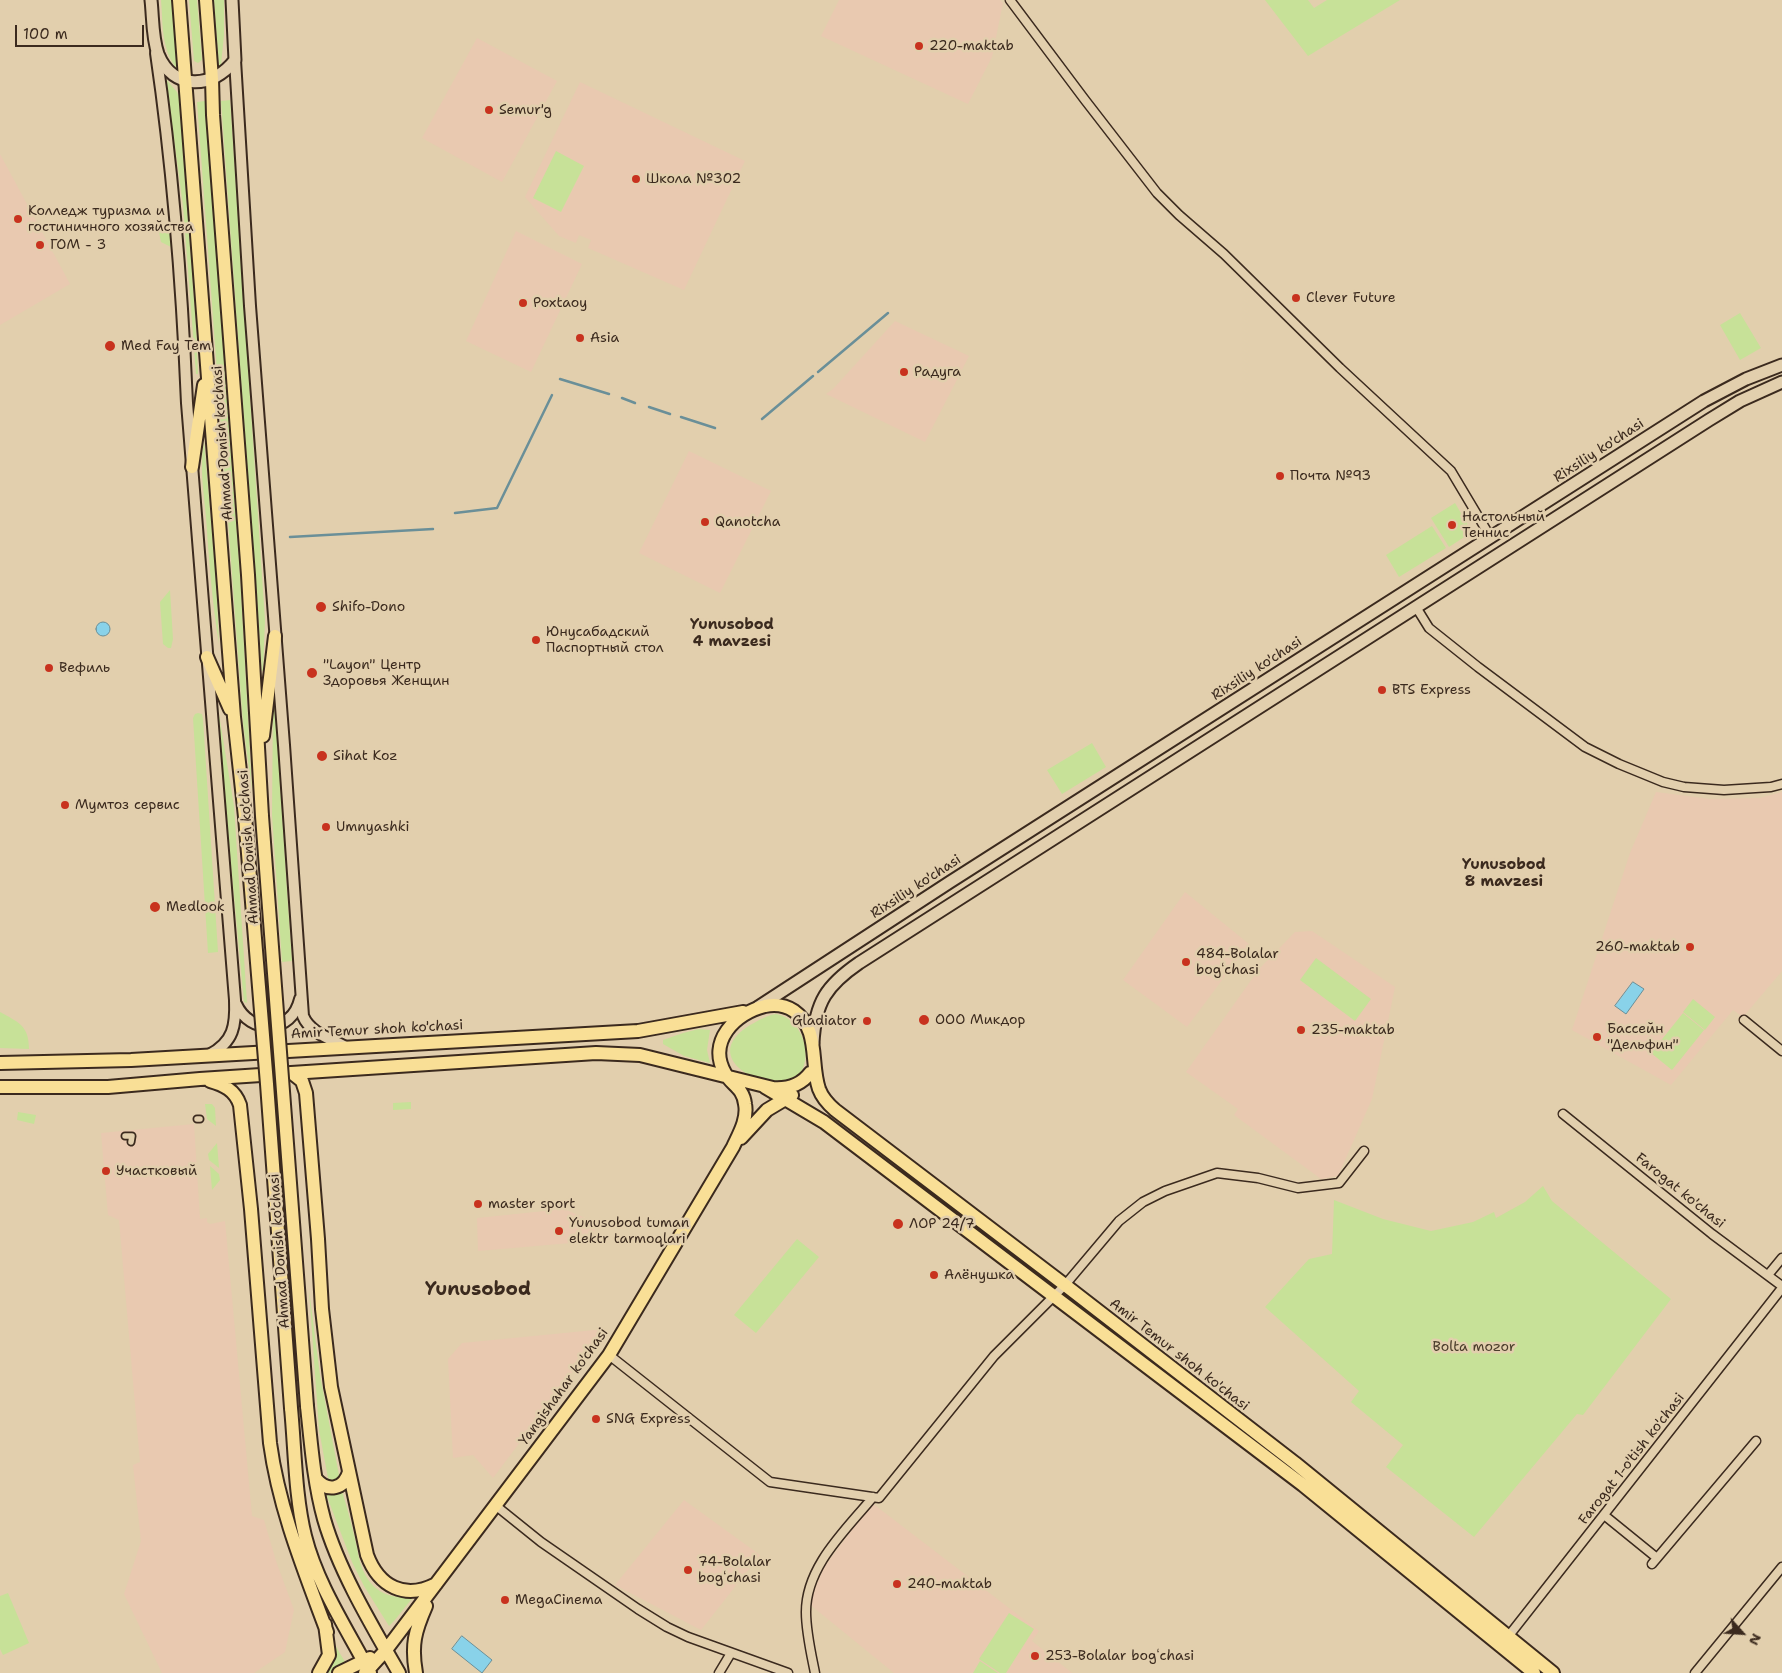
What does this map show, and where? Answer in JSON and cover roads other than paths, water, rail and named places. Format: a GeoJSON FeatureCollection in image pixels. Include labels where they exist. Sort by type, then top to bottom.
{"type":"FeatureCollection","features":[{"type":"Feature","properties":{"kind":"main road","name":"Ahmad Donish ko'chasi"},"geometry":{"type":"LineString","coordinates":[[151,0],[155,45]]}},
{"type":"Feature","properties":{"kind":"main road","name":"Ahmad Donish ko'chasi"},"geometry":{"type":"LineString","coordinates":[[179,0],[234,717],[245,817],[300,1511],[308,1547],[326,1590],[367,1669]]}},
{"type":"Feature","properties":{"kind":"main road","name":"Ahmad Donish ko'chasi"},"geometry":{"type":"LineString","coordinates":[[206,0],[248,575],[262,816],[307,1406],[316,1479],[322,1510],[333,1544],[345,1571],[399,1673]]}},
{"type":"Feature","properties":{"kind":"main road"},"geometry":{"type":"LineString","coordinates":[[155,45],[160,59],[171,74],[186,80],[202,82],[226,71],[235,60],[232,0]]}},
{"type":"Feature","properties":{"kind":"main road"},"geometry":{"type":"LineString","coordinates":[[192,467],[207,363]]}},
{"type":"Feature","properties":{"kind":"main road","name":"Rixsiliy ko'chasi"},"geometry":{"type":"LineString","coordinates":[[755,1010],[904,912],[1704,401],[1746,379],[1782,364]]}},
{"type":"Feature","properties":{"kind":"main road"},"geometry":{"type":"LineString","coordinates":[[813,1047],[818,1013],[822,1001],[832,985],[859,963],[1714,416],[1747,397],[1782,382]]}},
{"type":"Feature","properties":{"kind":"main road"},"geometry":{"type":"LineString","coordinates":[[1704,401],[1711,402],[1715,406],[1714,416]]}},
{"type":"Feature","properties":{"kind":"main road"},"geometry":{"type":"LineString","coordinates":[[1354,626],[1363,640]]}},
{"type":"Feature","properties":{"kind":"main road"},"geometry":{"type":"LineString","coordinates":[[259,768],[275,636]]}},
{"type":"Feature","properties":{"kind":"main road"},"geometry":{"type":"LineString","coordinates":[[207,657],[234,717]]}},
{"type":"Feature","properties":{"kind":"main road"},"geometry":{"type":"LineString","coordinates":[[904,912],[905,923],[914,928]]}},
{"type":"Feature","properties":{"kind":"main road","name":"Amir Temur shoh ko'chasi"},"geometry":{"type":"LineString","coordinates":[[0,1063],[131,1060],[638,1030],[720,1017],[776,1005],[785,1007],[801,1018],[807,1027],[813,1047],[818,1086],[823,1097],[832,1107],[1295,1463],[1505,1642],[1534,1673]]}},
{"type":"Feature","properties":{"kind":"main road","name":"Amir Temur shoh ko'chasi"},"geometry":{"type":"LineString","coordinates":[[728,1078],[720,1059],[721,1040],[727,1028],[735,1020],[755,1010]]}},
{"type":"Feature","properties":{"kind":"main road"},"geometry":{"type":"LineString","coordinates":[[438,1041],[444,1045],[446,1053],[438,1063]]}},
{"type":"Feature","properties":{"kind":"main road","name":"Amir Temur shoh ko'chasi"},"geometry":{"type":"LineString","coordinates":[[0,1087],[91,1088],[438,1063],[619,1053],[640,1055],[765,1087],[779,1088],[792,1086],[803,1081],[810,1073],[813,1062],[813,1047]]}},
{"type":"Feature","properties":{"kind":"main road"},"geometry":{"type":"LineString","coordinates":[[292,1073],[302,1081],[306,1093],[322,1309],[332,1387],[367,1555],[378,1577],[390,1586],[405,1590],[421,1589],[436,1583]]}},
{"type":"Feature","properties":{"kind":"main road"},"geometry":{"type":"LineString","coordinates":[[786,1098],[799,1089],[810,1073]]}},
{"type":"Feature","properties":{"kind":"main road","name":"Yangishahar ko'chasi"},"geometry":{"type":"LineString","coordinates":[[436,1583],[608,1355],[733,1147],[743,1124],[746,1105],[742,1093],[728,1078]]}},
{"type":"Feature","properties":{"kind":"main road"},"geometry":{"type":"LineString","coordinates":[[200,1079],[229,1088],[237,1098],[240,1109],[252,1218],[270,1443],[274,1470],[290,1532],[327,1632]]}},
{"type":"Feature","properties":{"kind":"main road","name":"Amir Temur shoh ko'chasi"},"geometry":{"type":"LineString","coordinates":[[765,1087],[824,1122],[1303,1485],[1505,1642],[1553,1673]]}},
{"type":"Feature","properties":{"kind":"main road","name":"Yangishahar ko'chasi"},"geometry":{"type":"LineString","coordinates":[[733,1147],[764,1113],[786,1098]]}},
{"type":"Feature","properties":{"kind":"main road"},"geometry":{"type":"LineString","coordinates":[[274,1470],[308,1547],[327,1632],[329,1655],[319,1673]]}},
{"type":"Feature","properties":{"kind":"main road"},"geometry":{"type":"LineString","coordinates":[[316,1479],[324,1486],[335,1488],[345,1481],[349,1472]]}},
{"type":"Feature","properties":{"kind":"main road"},"geometry":{"type":"LineString","coordinates":[[339,1673],[367,1669],[386,1650],[436,1583]]}},
{"type":"Feature","properties":{"kind":"main road"},"geometry":{"type":"LineString","coordinates":[[416,1673],[413,1652],[414,1635],[436,1583]]}},
{"type":"Feature","properties":{"kind":"street"},"geometry":{"type":"LineString","coordinates":[[1010,0],[1156,193],[1224,254],[1340,368],[1452,471],[1491,538]]}},
{"type":"Feature","properties":{"kind":"street","name":"Ahmad Donish ko'chasi"},"geometry":{"type":"LineString","coordinates":[[155,45],[175,204],[184,320],[187,403],[235,1000],[233,1032],[223,1045],[209,1055]]}},
{"type":"Feature","properties":{"kind":"street"},"geometry":{"type":"LineString","coordinates":[[235,60],[250,306],[303,1016],[314,1031],[346,1047]]}},
{"type":"Feature","properties":{"kind":"street"},"geometry":{"type":"LineString","coordinates":[[1416,607],[1429,628],[1478,667],[1585,747],[1619,764],[1663,782],[1684,787],[1724,790],[1771,787],[1782,784]]}},
{"type":"Feature","properties":{"kind":"street"},"geometry":{"type":"LineString","coordinates":[[235,1000],[240,1011],[248,1019],[258,1025],[270,1028],[283,1022],[293,1014],[299,1003],[301,991]]}},
{"type":"Feature","properties":{"kind":"street"},"geometry":{"type":"LineString","coordinates":[[1744,1020],[1782,1050]]}},
{"type":"Feature","properties":{"kind":"street","name":"Farogat ko'chasi"},"geometry":{"type":"LineString","coordinates":[[1563,1114],[1712,1234],[1782,1287]]}},
{"type":"Feature","properties":{"kind":"street"},"geometry":{"type":"LineString","coordinates":[[125,1136],[132,1136],[132,1142]]}},
{"type":"Feature","properties":{"kind":"street"},"geometry":{"type":"LineString","coordinates":[[608,1355],[770,1482],[879,1498],[994,1356],[1065,1285],[1119,1221],[1143,1202],[1165,1191],[1217,1173],[1258,1178],[1298,1188],[1339,1183],[1364,1151]]}},
{"type":"Feature","properties":{"kind":"street"},"geometry":{"type":"LineString","coordinates":[[1768,1275],[1782,1258]]}},
{"type":"Feature","properties":{"kind":"street","name":"Farogat 1-o'tish ko'chasi"},"geometry":{"type":"LineString","coordinates":[[1505,1642],[1782,1287]]}},
{"type":"Feature","properties":{"kind":"street"},"geometry":{"type":"LineString","coordinates":[[1604,1515],[1654,1561],[1756,1441]]}},
{"type":"Feature","properties":{"kind":"street"},"geometry":{"type":"LineString","coordinates":[[815,1673],[806,1612],[812,1581],[820,1562],[873,1497]]}},
{"type":"Feature","properties":{"kind":"street"},"geometry":{"type":"LineString","coordinates":[[496,1505],[542,1542],[667,1627],[688,1637],[788,1673]]}},
{"type":"Feature","properties":{"kind":"street"},"geometry":{"type":"LineString","coordinates":[[1695,1673],[1782,1567]]}},
{"type":"Feature","properties":{"kind":"street"},"geometry":{"type":"LineString","coordinates":[[719,1673],[731,1653]]}},
{"type":"Feature","properties":{"kind":"water"},"geometry":{"type":"Polygon","coordinates":[[[103,622],[108,624],[110,629],[108,634],[103,636],[98,634],[96,629],[98,624],[103,622]]]}},
{"type":"Feature","properties":{"kind":"water"},"geometry":{"type":"Polygon","coordinates":[[[1633,982],[1644,989],[1626,1014],[1615,1006],[1633,982]]]}},
{"type":"Feature","properties":{"kind":"water"},"geometry":{"type":"Polygon","coordinates":[[[462,1636],[492,1660],[482,1673],[452,1649],[462,1636]]]}},
{"type":"Feature","properties":{"kind":"waterway"},"geometry":{"type":"LineString","coordinates":[[818,372],[888,313]]}},
{"type":"Feature","properties":{"kind":"waterway"},"geometry":{"type":"LineString","coordinates":[[762,419],[813,376]]}},
{"type":"Feature","properties":{"kind":"waterway"},"geometry":{"type":"LineString","coordinates":[[560,379],[609,394]]}},
{"type":"Feature","properties":{"kind":"waterway"},"geometry":{"type":"LineString","coordinates":[[455,513],[497,508],[552,395]]}},
{"type":"Feature","properties":{"kind":"waterway"},"geometry":{"type":"LineString","coordinates":[[622,398],[635,403]]}},
{"type":"Feature","properties":{"kind":"waterway"},"geometry":{"type":"LineString","coordinates":[[649,407],[670,414]]}},
{"type":"Feature","properties":{"kind":"waterway"},"geometry":{"type":"LineString","coordinates":[[681,417],[715,428]]}},
{"type":"Feature","properties":{"kind":"waterway"},"geometry":{"type":"LineString","coordinates":[[290,537],[433,529]]}},
{"type":"Feature","properties":{"kind":"place","name":"220-maktab"},"geometry":{"type":"Point","coordinates":[919,46]}},
{"type":"Feature","properties":{"kind":"place","name":"Semur'g"},"geometry":{"type":"Point","coordinates":[489,110]}},
{"type":"Feature","properties":{"kind":"place","name":"Школа №302"},"geometry":{"type":"Point","coordinates":[636,179]}},
{"type":"Feature","properties":{"kind":"place","name":"Колледж туризма и гостиничного хозяйства"},"geometry":{"type":"Point","coordinates":[18,219]}},
{"type":"Feature","properties":{"kind":"place","name":"ГОМ - 3"},"geometry":{"type":"Point","coordinates":[40,245]}},
{"type":"Feature","properties":{"kind":"place","name":"Clever Future"},"geometry":{"type":"Point","coordinates":[1296,298]}},
{"type":"Feature","properties":{"kind":"place","name":"Poxtaoy"},"geometry":{"type":"Point","coordinates":[523,303]}},
{"type":"Feature","properties":{"kind":"place","name":"Asia"},"geometry":{"type":"Point","coordinates":[580,338]}},
{"type":"Feature","properties":{"kind":"place","name":"Med Fay Tem"},"geometry":{"type":"Point","coordinates":[110,346]}},
{"type":"Feature","properties":{"kind":"place","name":"Радуга"},"geometry":{"type":"Point","coordinates":[904,372]}},
{"type":"Feature","properties":{"kind":"place","name":"Почта №93"},"geometry":{"type":"Point","coordinates":[1280,476]}},
{"type":"Feature","properties":{"kind":"place","name":"Qanotcha"},"geometry":{"type":"Point","coordinates":[705,522]}},
{"type":"Feature","properties":{"kind":"place","name":"Настольный Теннис"},"geometry":{"type":"Point","coordinates":[1452,525]}},
{"type":"Feature","properties":{"kind":"place","name":"Shifo-Dono"},"geometry":{"type":"Point","coordinates":[321,607]}},
{"type":"Feature","properties":{"kind":"place","name":"Юнусабадский Паспортный стол"},"geometry":{"type":"Point","coordinates":[536,640]}},
{"type":"Feature","properties":{"kind":"place","name":"Вефиль"},"geometry":{"type":"Point","coordinates":[49,668]}},
{"type":"Feature","properties":{"kind":"place","name":"\"Layon\" Центр Здоровья Женщин"},"geometry":{"type":"Point","coordinates":[312,673]}},
{"type":"Feature","properties":{"kind":"place","name":"BTS Express"},"geometry":{"type":"Point","coordinates":[1382,690]}},
{"type":"Feature","properties":{"kind":"place","name":"Sihat Koz"},"geometry":{"type":"Point","coordinates":[322,756]}},
{"type":"Feature","properties":{"kind":"place","name":"Мумтоз сервис"},"geometry":{"type":"Point","coordinates":[65,805]}},
{"type":"Feature","properties":{"kind":"place","name":"Umnyashki"},"geometry":{"type":"Point","coordinates":[326,827]}},
{"type":"Feature","properties":{"kind":"place","name":"Medlook"},"geometry":{"type":"Point","coordinates":[155,907]}},
{"type":"Feature","properties":{"kind":"place","name":"260-maktab"},"geometry":{"type":"Point","coordinates":[1690,947]}},
{"type":"Feature","properties":{"kind":"place","name":"484-Bolalar bogʻchasi"},"geometry":{"type":"Point","coordinates":[1186,962]}},
{"type":"Feature","properties":{"kind":"place","name":"ООО Микдор"},"geometry":{"type":"Point","coordinates":[924,1020]}},
{"type":"Feature","properties":{"kind":"place","name":"Gladiator"},"geometry":{"type":"Point","coordinates":[867,1021]}},
{"type":"Feature","properties":{"kind":"place","name":"235-maktab"},"geometry":{"type":"Point","coordinates":[1301,1030]}},
{"type":"Feature","properties":{"kind":"place","name":"Бассейн \"Дельфин\""},"geometry":{"type":"Point","coordinates":[1597,1037]}},
{"type":"Feature","properties":{"kind":"place","name":"Участковый"},"geometry":{"type":"Point","coordinates":[106,1171]}},
{"type":"Feature","properties":{"kind":"place","name":"master sport"},"geometry":{"type":"Point","coordinates":[478,1204]}},
{"type":"Feature","properties":{"kind":"place","name":"ЛОР 24/7"},"geometry":{"type":"Point","coordinates":[898,1224]}},
{"type":"Feature","properties":{"kind":"place","name":"Yunusobod tuman elektr tarmoqlari"},"geometry":{"type":"Point","coordinates":[559,1231]}},
{"type":"Feature","properties":{"kind":"place","name":"Алёнушка"},"geometry":{"type":"Point","coordinates":[934,1275]}},
{"type":"Feature","properties":{"kind":"place","name":"SNG Express"},"geometry":{"type":"Point","coordinates":[596,1419]}},
{"type":"Feature","properties":{"kind":"place","name":"74-Bolalar bogʻchasi"},"geometry":{"type":"Point","coordinates":[688,1570]}},
{"type":"Feature","properties":{"kind":"place","name":"240-maktab"},"geometry":{"type":"Point","coordinates":[897,1584]}},
{"type":"Feature","properties":{"kind":"place","name":"MegaCinema"},"geometry":{"type":"Point","coordinates":[505,1600]}},
{"type":"Feature","properties":{"kind":"place","name":"253-Bolalar bogʻchasi"},"geometry":{"type":"Point","coordinates":[1035,1656]}},
{"type":"Feature","properties":{"kind":"district","name":"Yunusobod 4 mavzesi"},"geometry":{"type":"Point","coordinates":[732,634]}},
{"type":"Feature","properties":{"kind":"district","name":"Yunusobod 8 mavzesi"},"geometry":{"type":"Point","coordinates":[1504,874]}},
{"type":"Feature","properties":{"kind":"district","name":"Yunusobod"},"geometry":{"type":"Point","coordinates":[478,1290]}},
{"type":"Feature","properties":{"kind":"park label","name":"Bolta mozor"},"geometry":{"type":"Point","coordinates":[1474,1347]}}]}
